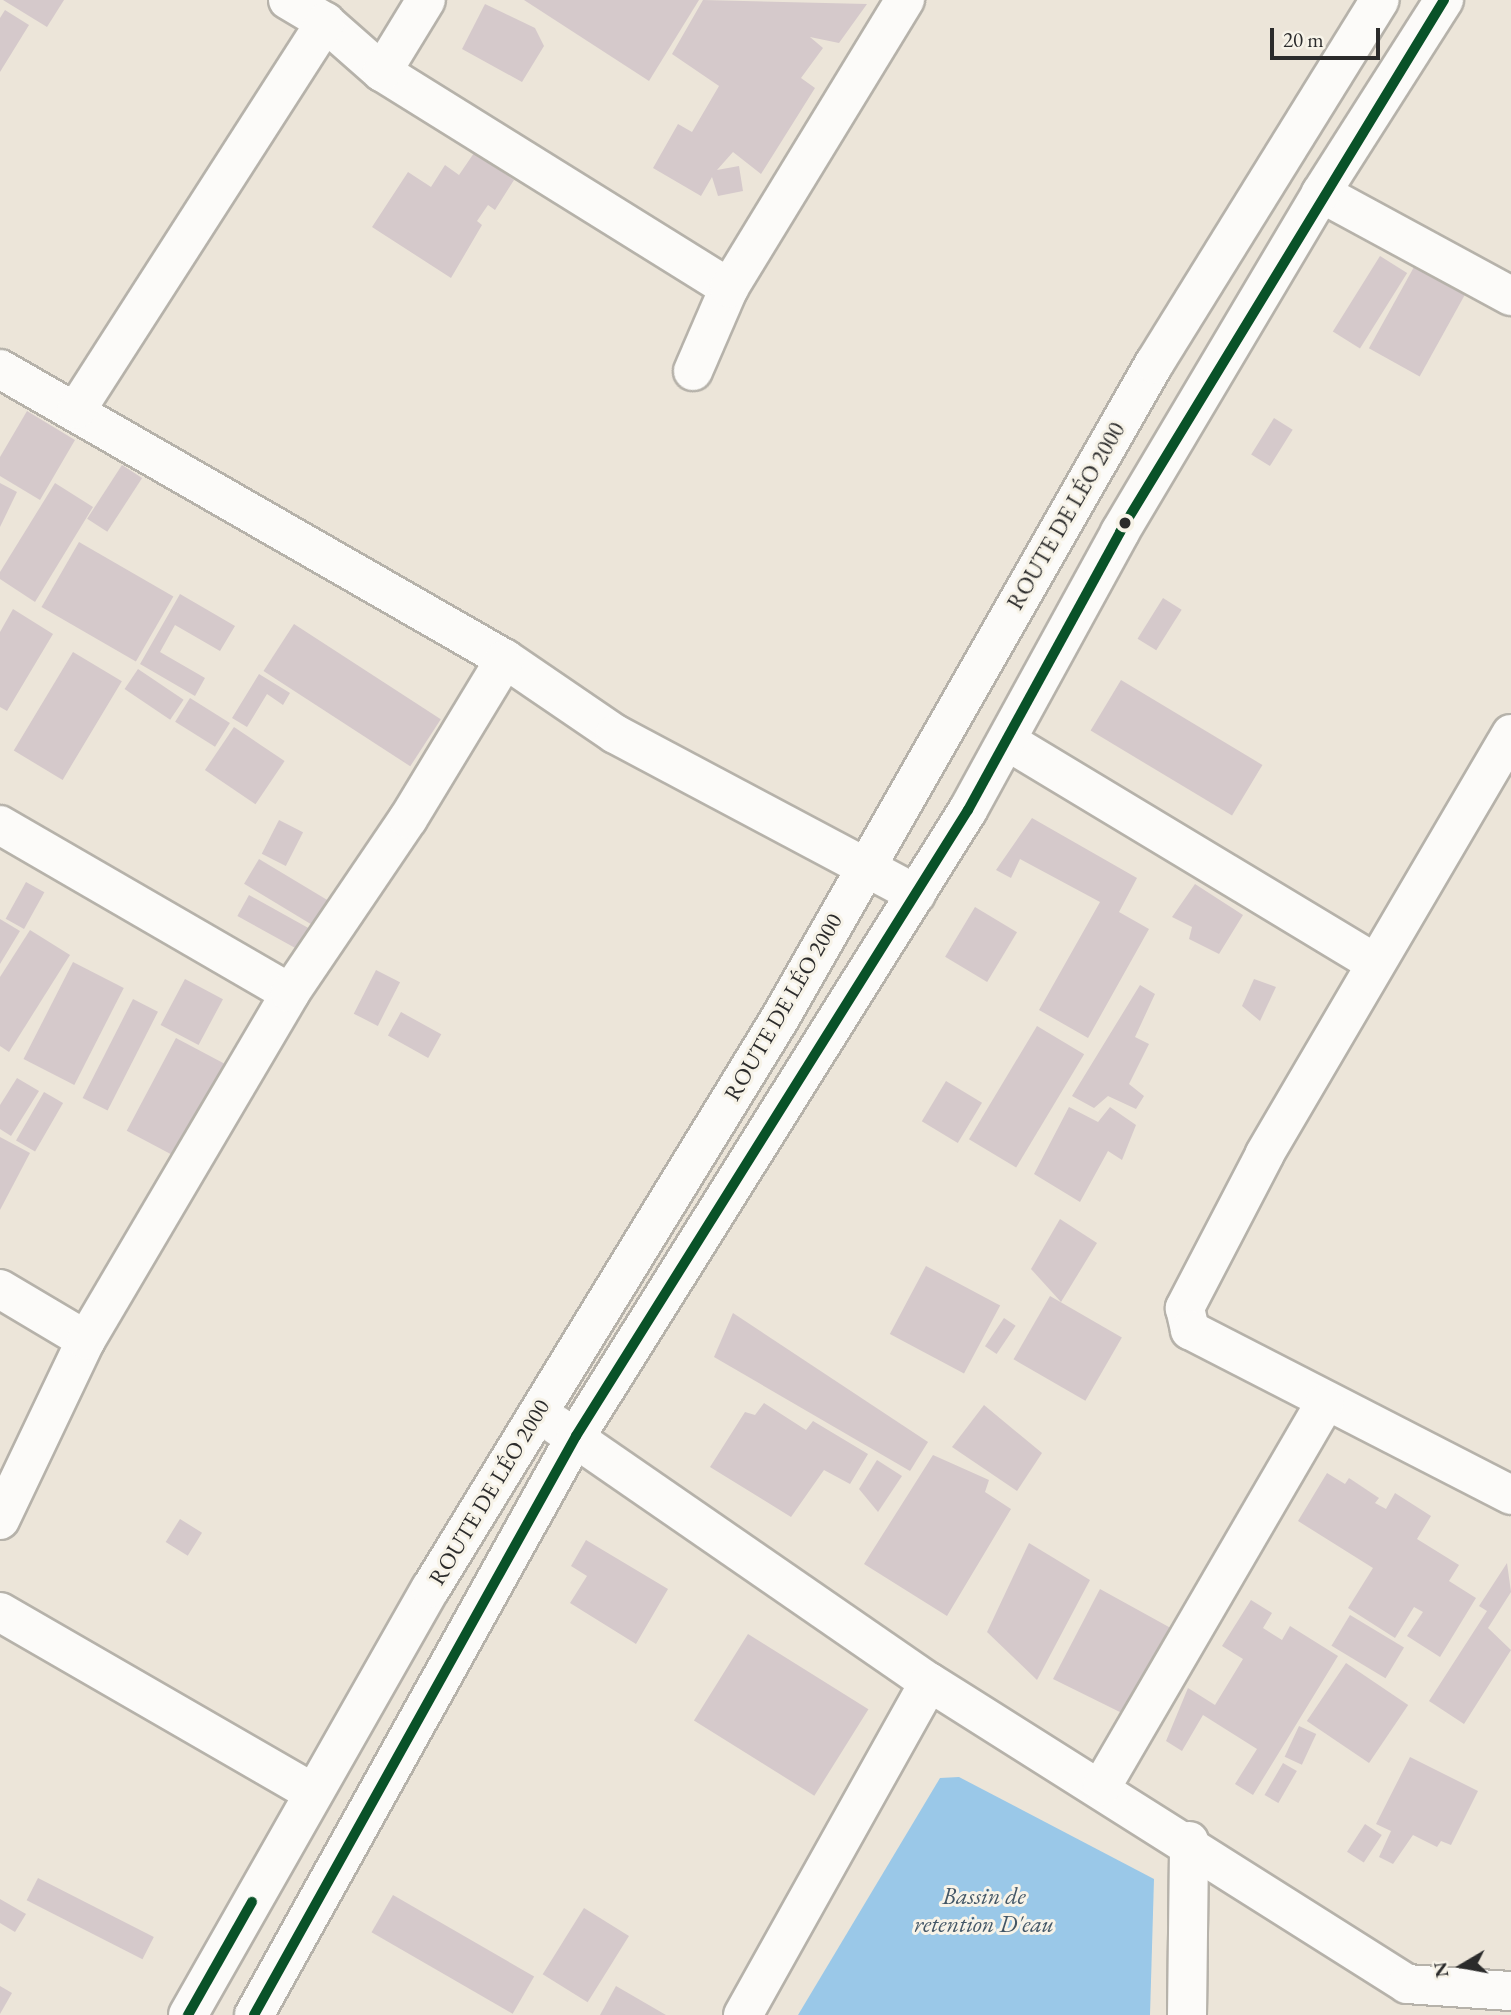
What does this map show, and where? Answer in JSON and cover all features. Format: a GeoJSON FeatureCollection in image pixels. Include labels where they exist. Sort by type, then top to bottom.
{"type":"FeatureCollection","features":[{"type":"Feature","properties":{"kind":"street"},"geometry":{"type":"LineString","coordinates":[[288,0],[325,22],[382,72],[729,288]]}},
{"type":"Feature","properties":{"kind":"street"},"geometry":{"type":"LineString","coordinates":[[382,72],[426,0]]}},
{"type":"Feature","properties":{"kind":"street"},"geometry":{"type":"LineString","coordinates":[[693,371],[729,288],[905,0]]}},
{"type":"Feature","properties":{"kind":"street","name":"ROUTE DE LÉO 2000"},"geometry":{"type":"LineString","coordinates":[[188,2015],[536,1413],[779,1020],[864,864],[1154,364],[1380,0]]}},
{"type":"Feature","properties":{"kind":"street","name":"ROUTE DE LÉO 2000"},"geometry":{"type":"LineString","coordinates":[[254,2015],[576,1436],[863,970],[916,894],[1007,741],[1120,531],[1321,193],[1444,0]]}},
{"type":"Feature","properties":{"kind":"street"},"geometry":{"type":"LineString","coordinates":[[77,408],[325,22]]}},
{"type":"Feature","properties":{"kind":"street"},"geometry":{"type":"LineString","coordinates":[[1321,193],[1511,296]]}},
{"type":"Feature","properties":{"kind":"street"},"geometry":{"type":"LineString","coordinates":[[0,369],[77,408],[306,549],[505,659],[615,734],[916,894]]}},
{"type":"Feature","properties":{"kind":"street"},"geometry":{"type":"LineString","coordinates":[[0,1520],[86,1340],[290,993],[408,819],[505,659]]}},
{"type":"Feature","properties":{"kind":"street"},"geometry":{"type":"LineString","coordinates":[[1511,734],[1374,962],[1185,1308],[1190,1329],[1324,1404],[1511,1495]]}},
{"type":"Feature","properties":{"kind":"street"},"geometry":{"type":"LineString","coordinates":[[1007,741],[1374,962]]}},
{"type":"Feature","properties":{"kind":"street"},"geometry":{"type":"LineString","coordinates":[[0,825],[290,993]]}},
{"type":"Feature","properties":{"kind":"street"},"geometry":{"type":"LineString","coordinates":[[0,1289],[86,1340]]}},
{"type":"Feature","properties":{"kind":"street"},"geometry":{"type":"LineString","coordinates":[[1102,1786],[1324,1404]]}},
{"type":"Feature","properties":{"kind":"street"},"geometry":{"type":"LineString","coordinates":[[536,1413],[576,1436],[929,1682],[1102,1786],[1407,1984],[1511,1991]]}},
{"type":"Feature","properties":{"kind":"street"},"geometry":{"type":"LineString","coordinates":[[0,1612],[314,1793]]}},
{"type":"Feature","properties":{"kind":"street"},"geometry":{"type":"LineString","coordinates":[[743,2015],[929,1682]]}},
{"type":"Feature","properties":{"kind":"street"},"geometry":{"type":"LineString","coordinates":[[1187,2015],[1189,1841]]}},
{"type":"Feature","properties":{"kind":"water","name":"Bassin de retention D'eau"},"geometry":{"type":"Polygon","coordinates":[[[959,1777],[1154,1879],[1150,2015],[798,2015],[940,1778],[959,1777]]]}},
{"type":"Feature","properties":{"kind":"building"},"geometry":{"type":"Polygon","coordinates":[[[3,0],[64,0],[47,27],[3,0]]]}},
{"type":"Feature","properties":{"kind":"building"},"geometry":{"type":"Polygon","coordinates":[[[524,0],[699,0],[649,81],[524,0]]]}},
{"type":"Feature","properties":{"kind":"building"},"geometry":{"type":"Polygon","coordinates":[[[703,0],[867,4],[839,43],[810,37],[823,48],[801,78],[815,88],[761,174],[733,152],[717,170],[739,166],[743,191],[718,196],[712,177],[701,196],[653,168],[678,124],[692,132],[719,86],[672,54],[703,0]]]}},
{"type":"Feature","properties":{"kind":"building"},"geometry":{"type":"Polygon","coordinates":[[[485,4],[535,28],[544,46],[522,82],[462,49],[485,4]]]}},
{"type":"Feature","properties":{"kind":"building"},"geometry":{"type":"Polygon","coordinates":[[[5,10],[29,25],[0,72],[0,18],[5,10]]]}},
{"type":"Feature","properties":{"kind":"building"},"geometry":{"type":"Polygon","coordinates":[[[474,153],[514,180],[495,210],[488,205],[477,221],[482,225],[451,278],[372,227],[408,172],[431,187],[445,165],[459,175],[474,153]]]}},
{"type":"Feature","properties":{"kind":"building"},"geometry":{"type":"Polygon","coordinates":[[[1380,256],[1407,273],[1360,348],[1333,331],[1380,256]]]}},
{"type":"Feature","properties":{"kind":"building"},"geometry":{"type":"Polygon","coordinates":[[[1414,267],[1465,295],[1420,376],[1369,348],[1414,267]]]}},
{"type":"Feature","properties":{"kind":"building"},"geometry":{"type":"Polygon","coordinates":[[[27,411],[75,440],[40,500],[0,476],[0,457],[27,411]]]}},
{"type":"Feature","properties":{"kind":"building"},"geometry":{"type":"Polygon","coordinates":[[[1274,418],[1293,430],[1270,466],[1251,454],[1274,418]]]}},
{"type":"Feature","properties":{"kind":"building"},"geometry":{"type":"Polygon","coordinates":[[[122,465],[142,478],[107,532],[87,519],[122,465]]]}},
{"type":"Feature","properties":{"kind":"building"},"geometry":{"type":"Polygon","coordinates":[[[0,483],[17,492],[0,527],[0,483]]]}},
{"type":"Feature","properties":{"kind":"building"},"geometry":{"type":"Polygon","coordinates":[[[55,483],[93,507],[35,602],[0,579],[0,572],[55,483]]]}},
{"type":"Feature","properties":{"kind":"building"},"geometry":{"type":"Polygon","coordinates":[[[79,542],[173,596],[136,661],[41,607],[79,542]]]}},
{"type":"Feature","properties":{"kind":"building"},"geometry":{"type":"Polygon","coordinates":[[[180,594],[235,626],[220,651],[175,625],[160,652],[205,678],[195,696],[140,664],[180,594]]]}},
{"type":"Feature","properties":{"kind":"building"},"geometry":{"type":"Polygon","coordinates":[[[1163,598],[1182,610],[1156,650],[1138,639],[1163,598]]]}},
{"type":"Feature","properties":{"kind":"building"},"geometry":{"type":"Polygon","coordinates":[[[13,609],[53,634],[7,711],[0,707],[0,632],[13,609]]]}},
{"type":"Feature","properties":{"kind":"building"},"geometry":{"type":"Polygon","coordinates":[[[294,624],[441,719],[410,766],[264,671],[294,624]]]}},
{"type":"Feature","properties":{"kind":"building"},"geometry":{"type":"Polygon","coordinates":[[[73,652],[122,681],[63,780],[14,751],[73,652]]]}},
{"type":"Feature","properties":{"kind":"building"},"geometry":{"type":"Polygon","coordinates":[[[138,669],[184,700],[170,720],[125,689],[138,669]]]}},
{"type":"Feature","properties":{"kind":"building"},"geometry":{"type":"Polygon","coordinates":[[[259,674],[290,693],[283,705],[267,694],[247,727],[232,718],[259,674]]]}},
{"type":"Feature","properties":{"kind":"building"},"geometry":{"type":"Polygon","coordinates":[[[1121,680],[1262,765],[1232,816],[1091,731],[1121,680]]]}},
{"type":"Feature","properties":{"kind":"building"},"geometry":{"type":"Polygon","coordinates":[[[190,698],[230,723],[215,747],[175,722],[190,698]]]}},
{"type":"Feature","properties":{"kind":"building"},"geometry":{"type":"Polygon","coordinates":[[[234,727],[285,761],[255,804],[205,770],[234,727]]]}},
{"type":"Feature","properties":{"kind":"building"},"geometry":{"type":"Polygon","coordinates":[[[1032,818],[1137,878],[1119,912],[1149,929],[1088,1038],[1039,1010],[1100,902],[1020,859],[1011,878],[996,870],[1032,818]]]}},
{"type":"Feature","properties":{"kind":"building"},"geometry":{"type":"Polygon","coordinates":[[[279,820],[303,832],[286,866],[262,854],[279,820]]]}},
{"type":"Feature","properties":{"kind":"building"},"geometry":{"type":"Polygon","coordinates":[[[259,859],[332,903],[317,928],[244,884],[259,859]]]}},
{"type":"Feature","properties":{"kind":"building"},"geometry":{"type":"Polygon","coordinates":[[[26,882],[44,892],[24,929],[6,919],[26,882]]]}},
{"type":"Feature","properties":{"kind":"building"},"geometry":{"type":"Polygon","coordinates":[[[1195,884],[1243,915],[1219,954],[1189,939],[1192,927],[1172,917],[1195,884]]]}},
{"type":"Feature","properties":{"kind":"building"},"geometry":{"type":"Polygon","coordinates":[[[249,895],[314,931],[302,952],[237,916],[249,895]]]}},
{"type":"Feature","properties":{"kind":"building"},"geometry":{"type":"Polygon","coordinates":[[[975,907],[1017,932],[987,982],[945,957],[975,907]]]}},
{"type":"Feature","properties":{"kind":"building"},"geometry":{"type":"Polygon","coordinates":[[[0,919],[20,931],[0,964],[0,919]]]}},
{"type":"Feature","properties":{"kind":"building"},"geometry":{"type":"Polygon","coordinates":[[[30,930],[70,955],[9,1052],[0,1046],[0,977],[30,930]]]}},
{"type":"Feature","properties":{"kind":"building"},"geometry":{"type":"Polygon","coordinates":[[[73,962],[124,988],[74,1085],[24,1059],[73,962]]]}},
{"type":"Feature","properties":{"kind":"building"},"geometry":{"type":"Polygon","coordinates":[[[376,970],[400,982],[378,1026],[354,1014],[376,970]]]}},
{"type":"Feature","properties":{"kind":"building"},"geometry":{"type":"Polygon","coordinates":[[[185,979],[223,999],[199,1045],[161,1025],[185,979]]]}},
{"type":"Feature","properties":{"kind":"building"},"geometry":{"type":"Polygon","coordinates":[[[1254,979],[1276,987],[1260,1021],[1242,1006],[1254,979]]]}},
{"type":"Feature","properties":{"kind":"building"},"geometry":{"type":"Polygon","coordinates":[[[1140,985],[1155,994],[1135,1037],[1149,1044],[1129,1084],[1144,1096],[1136,1109],[1108,1096],[1094,1108],[1072,1096],[1140,985]]]}},
{"type":"Feature","properties":{"kind":"building"},"geometry":{"type":"Polygon","coordinates":[[[133,999],[158,1012],[108,1111],[83,1098],[133,999]]]}},
{"type":"Feature","properties":{"kind":"building"},"geometry":{"type":"Polygon","coordinates":[[[401,1012],[441,1034],[428,1058],[388,1036],[401,1012]]]}},
{"type":"Feature","properties":{"kind":"building"},"geometry":{"type":"Polygon","coordinates":[[[1037,1026],[1084,1054],[1016,1167],[969,1139],[1037,1026]]]}},
{"type":"Feature","properties":{"kind":"building"},"geometry":{"type":"Polygon","coordinates":[[[176,1038],[225,1064],[175,1157],[127,1131],[176,1038]]]}},
{"type":"Feature","properties":{"kind":"building"},"geometry":{"type":"Polygon","coordinates":[[[17,1078],[39,1091],[11,1136],[0,1129],[0,1105],[17,1078]]]}},
{"type":"Feature","properties":{"kind":"building"},"geometry":{"type":"Polygon","coordinates":[[[946,1081],[982,1103],[958,1143],[922,1121],[946,1081]]]}},
{"type":"Feature","properties":{"kind":"building"},"geometry":{"type":"Polygon","coordinates":[[[44,1092],[63,1103],[35,1151],[16,1140],[44,1092]]]}},
{"type":"Feature","properties":{"kind":"building"},"geometry":{"type":"Polygon","coordinates":[[[1069,1107],[1098,1122],[1110,1107],[1136,1125],[1122,1160],[1108,1151],[1080,1202],[1034,1174],[1069,1107]]]}},
{"type":"Feature","properties":{"kind":"building"},"geometry":{"type":"Polygon","coordinates":[[[0,1137],[30,1153],[0,1210],[0,1137]]]}},
{"type":"Feature","properties":{"kind":"building"},"geometry":{"type":"Polygon","coordinates":[[[1060,1219],[1097,1243],[1061,1302],[1031,1269],[1060,1219]]]}},
{"type":"Feature","properties":{"kind":"building"},"geometry":{"type":"Polygon","coordinates":[[[926,1266],[1000,1305],[964,1373],[890,1334],[926,1266]]]}},
{"type":"Feature","properties":{"kind":"building"},"geometry":{"type":"Polygon","coordinates":[[[1050,1296],[1122,1338],[1085,1401],[1014,1359],[1050,1296]]]}},
{"type":"Feature","properties":{"kind":"building"},"geometry":{"type":"Polygon","coordinates":[[[733,1313],[928,1442],[910,1471],[714,1357],[733,1313]]]}},
{"type":"Feature","properties":{"kind":"building"},"geometry":{"type":"Polygon","coordinates":[[[1004,1318],[1016,1326],[997,1354],[985,1346],[1004,1318]]]}},
{"type":"Feature","properties":{"kind":"building"},"geometry":{"type":"Polygon","coordinates":[[[764,1403],[806,1430],[813,1421],[868,1454],[850,1484],[824,1470],[791,1517],[710,1467],[745,1412],[755,1415],[764,1403]]]}},
{"type":"Feature","properties":{"kind":"building"},"geometry":{"type":"Polygon","coordinates":[[[984,1405],[1042,1453],[1017,1491],[952,1447],[984,1405]]]}},
{"type":"Feature","properties":{"kind":"building"},"geometry":{"type":"Polygon","coordinates":[[[933,1455],[989,1480],[985,1492],[1011,1509],[947,1616],[864,1564],[933,1455]]]}},
{"type":"Feature","properties":{"kind":"building"},"geometry":{"type":"Polygon","coordinates":[[[877,1460],[902,1476],[878,1512],[859,1489],[877,1460]]]}},
{"type":"Feature","properties":{"kind":"building"},"geometry":{"type":"Polygon","coordinates":[[[1327,1473],[1345,1484],[1349,1478],[1379,1498],[1375,1503],[1386,1509],[1395,1493],[1431,1516],[1417,1539],[1459,1565],[1449,1581],[1476,1598],[1440,1657],[1407,1636],[1423,1612],[1414,1607],[1395,1638],[1348,1608],[1373,1568],[1298,1521],[1327,1473]]]}},
{"type":"Feature","properties":{"kind":"building"},"geometry":{"type":"Polygon","coordinates":[[[180,1519],[202,1533],[188,1556],[166,1542],[180,1519]]]}},
{"type":"Feature","properties":{"kind":"building"},"geometry":{"type":"Polygon","coordinates":[[[586,1540],[668,1589],[636,1644],[570,1603],[587,1576],[571,1566],[586,1540]]]}},
{"type":"Feature","properties":{"kind":"building"},"geometry":{"type":"Polygon","coordinates":[[[1029,1543],[1090,1580],[1037,1680],[987,1632],[1029,1543]]]}},
{"type":"Feature","properties":{"kind":"building"},"geometry":{"type":"Polygon","coordinates":[[[1507,1563],[1511,1592],[1488,1628],[1511,1650],[1464,1724],[1429,1701],[1487,1611],[1479,1606],[1507,1563]]]}},
{"type":"Feature","properties":{"kind":"building"},"geometry":{"type":"Polygon","coordinates":[[[1100,1589],[1187,1637],[1132,1718],[1053,1679],[1100,1589]]]}},
{"type":"Feature","properties":{"kind":"building"},"geometry":{"type":"Polygon","coordinates":[[[1251,1600],[1272,1613],[1263,1628],[1282,1640],[1290,1626],[1338,1656],[1253,1795],[1235,1784],[1257,1749],[1203,1715],[1182,1751],[1166,1741],[1188,1688],[1215,1705],[1243,1659],[1222,1646],[1251,1600]]]}},
{"type":"Feature","properties":{"kind":"building"},"geometry":{"type":"Polygon","coordinates":[[[1350,1615],[1404,1647],[1385,1678],[1331,1646],[1350,1615]]]}},
{"type":"Feature","properties":{"kind":"building"},"geometry":{"type":"Polygon","coordinates":[[[748,1634],[868,1709],[814,1796],[694,1721],[748,1634]]]}},
{"type":"Feature","properties":{"kind":"building"},"geometry":{"type":"Polygon","coordinates":[[[1346,1663],[1408,1705],[1369,1763],[1307,1721],[1346,1663]]]}},
{"type":"Feature","properties":{"kind":"building"},"geometry":{"type":"Polygon","coordinates":[[[1299,1726],[1316,1734],[1302,1765],[1285,1757],[1299,1726]]]}},
{"type":"Feature","properties":{"kind":"building"},"geometry":{"type":"Polygon","coordinates":[[[1410,1757],[1478,1791],[1451,1845],[1441,1841],[1437,1847],[1413,1835],[1393,1864],[1379,1857],[1391,1831],[1376,1824],[1410,1757]]]}},
{"type":"Feature","properties":{"kind":"building"},"geometry":{"type":"Polygon","coordinates":[[[1283,1763],[1297,1771],[1278,1803],[1264,1795],[1283,1763]]]}},
{"type":"Feature","properties":{"kind":"building"},"geometry":{"type":"Polygon","coordinates":[[[1365,1824],[1382,1835],[1364,1863],[1347,1852],[1365,1824]]]}},
{"type":"Feature","properties":{"kind":"building"},"geometry":{"type":"Polygon","coordinates":[[[38,1878],[154,1937],[142,1959],[27,1900],[38,1878]]]}},
{"type":"Feature","properties":{"kind":"building"},"geometry":{"type":"Polygon","coordinates":[[[393,1895],[534,1976],[513,2014],[372,1932],[393,1895]]]}},
{"type":"Feature","properties":{"kind":"building"},"geometry":{"type":"Polygon","coordinates":[[[0,1899],[26,1914],[15,1932],[0,1923],[0,1899]]]}},
{"type":"Feature","properties":{"kind":"building"},"geometry":{"type":"Polygon","coordinates":[[[584,1908],[629,1936],[588,2002],[543,1974],[584,1908]]]}},
{"type":"Feature","properties":{"kind":"building"},"geometry":{"type":"Polygon","coordinates":[[[0,1986],[12,1993],[0,2014],[0,1986]]]}},
{"type":"Feature","properties":{"kind":"building"},"geometry":{"type":"Polygon","coordinates":[[[616,1986],[666,2015],[600,2015],[616,1986]]]}},
{"type":"Feature","properties":{"kind":"transit line"},"geometry":{"type":"LineString","coordinates":[[254,2015],[576,1436],[968,810],[1120,532],[1444,0]]}},
{"type":"Feature","properties":{"kind":"transit line"},"geometry":{"type":"LineString","coordinates":[[188,2015],[252,1902]]}}]}
